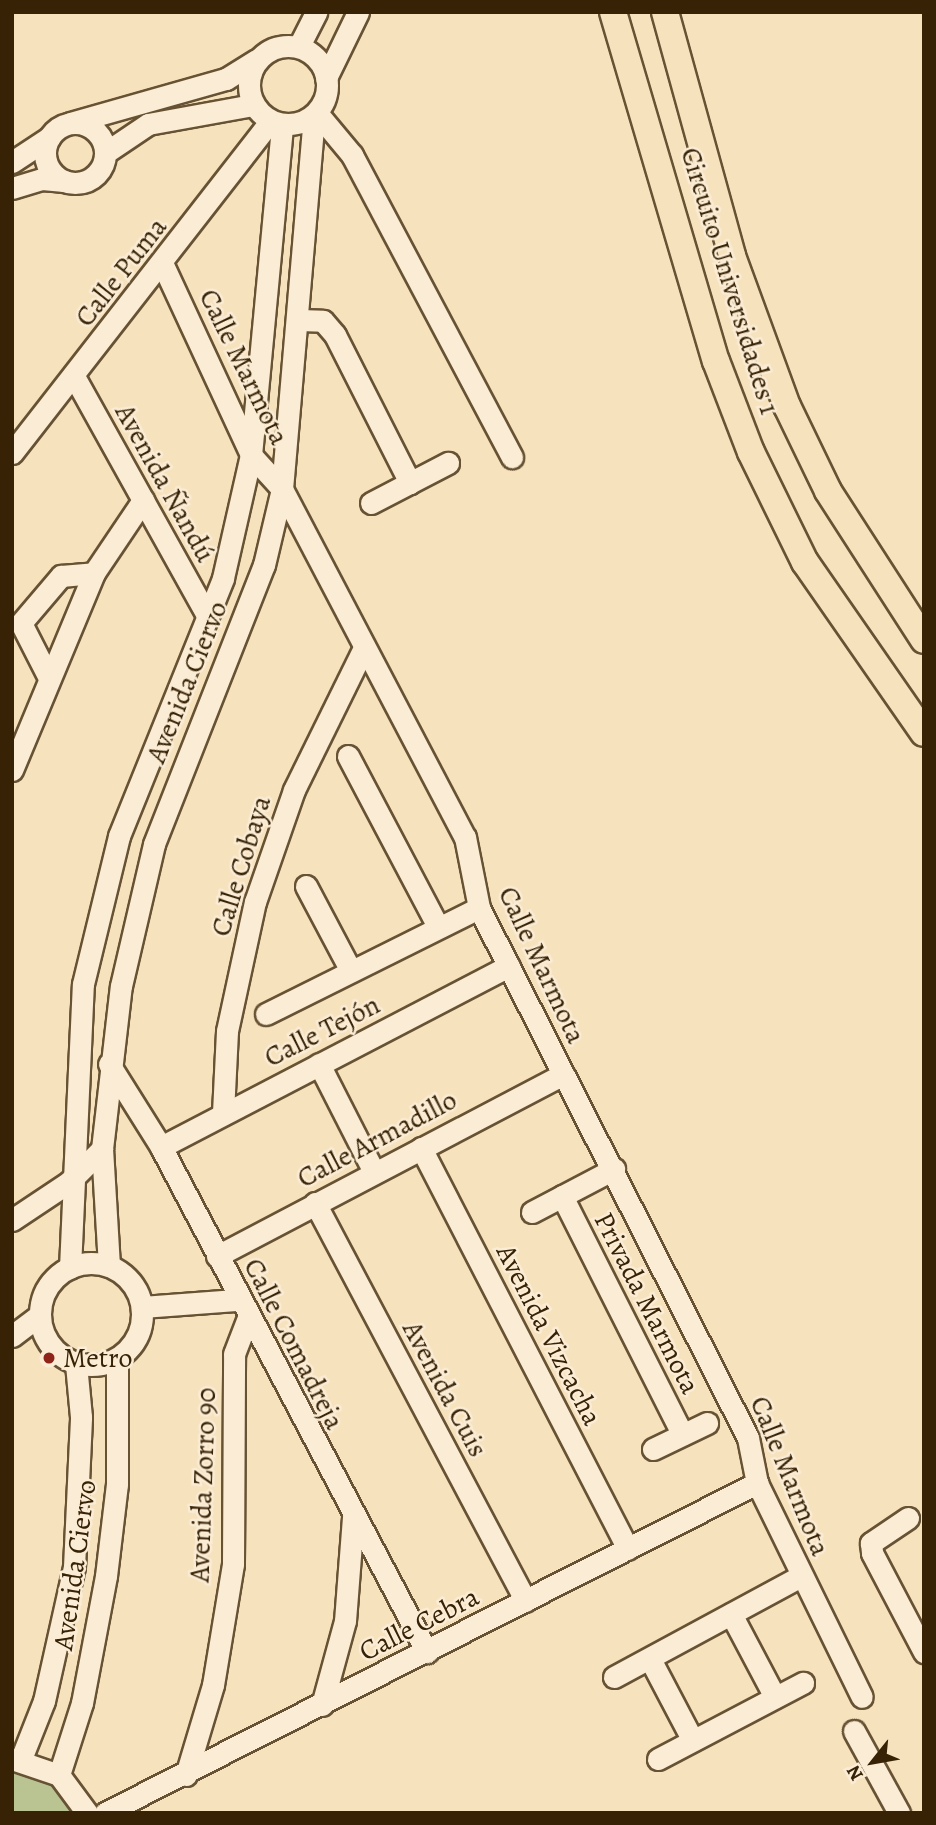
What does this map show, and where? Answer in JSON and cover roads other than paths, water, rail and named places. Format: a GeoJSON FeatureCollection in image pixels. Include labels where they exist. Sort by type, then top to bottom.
{"type":"FeatureCollection","features":[{"type":"Feature","properties":{"kind":"main road","name":"Circuito Universidades 1"},"geometry":{"type":"LineString","coordinates":[[613,12],[716,361],[751,452],[805,562],[924,733]]}},
{"type":"Feature","properties":{"kind":"main road","name":"Circuito Universidades 1"},"geometry":{"type":"LineString","coordinates":[[665,12],[732,256],[787,406],[828,491],[924,640]]}},
{"type":"Feature","properties":{"kind":"street"},"geometry":{"type":"LineString","coordinates":[[299,46],[316,12]]}},
{"type":"Feature","properties":{"kind":"street"},"geometry":{"type":"LineString","coordinates":[[256,60],[248,82],[253,104],[276,122],[296,125],[315,114],[326,78],[358,12]]}},
{"type":"Feature","properties":{"kind":"street"},"geometry":{"type":"LineString","coordinates":[[12,162],[70,124],[226,79],[275,47],[299,46],[321,61],[326,78]]}},
{"type":"Feature","properties":{"kind":"street"},"geometry":{"type":"LineString","coordinates":[[12,188],[42,179],[89,180],[105,153],[148,124],[253,104]]}},
{"type":"Feature","properties":{"kind":"street"},"geometry":{"type":"LineString","coordinates":[[315,114],[352,155],[512,457]]}},
{"type":"Feature","properties":{"kind":"street","name":"Avenida Ciervo"},"geometry":{"type":"LineString","coordinates":[[109,1266],[102,1149],[109,1064],[154,844],[264,565],[282,489],[299,320],[315,114]]}},
{"type":"Feature","properties":{"kind":"street","name":"Avenida Ciervo"},"geometry":{"type":"LineString","coordinates":[[69,1268],[69,1182],[83,984],[118,836],[223,578],[251,455],[276,122]]}},
{"type":"Feature","properties":{"kind":"street","name":"Calle Puma"},"geometry":{"type":"LineString","coordinates":[[12,453],[75,378],[276,122]]}},
{"type":"Feature","properties":{"kind":"street"},"geometry":{"type":"LineString","coordinates":[[70,124],[95,130],[105,153]]}},
{"type":"Feature","properties":{"kind":"street"},"geometry":{"type":"LineString","coordinates":[[50,138],[47,162],[64,181]]}},
{"type":"Feature","properties":{"kind":"street","name":"Calle Marmota"},"geometry":{"type":"LineString","coordinates":[[163,265],[251,455],[282,489],[363,650],[465,837],[479,908],[614,1169],[748,1438],[757,1483],[862,1697]]}},
{"type":"Feature","properties":{"kind":"street"},"geometry":{"type":"LineString","coordinates":[[299,320],[323,321],[335,335],[410,483]]}},
{"type":"Feature","properties":{"kind":"street","name":"Avenida Ñandú"},"geometry":{"type":"LineString","coordinates":[[75,378],[208,615]]}},
{"type":"Feature","properties":{"kind":"street"},"geometry":{"type":"LineString","coordinates":[[371,503],[448,464]]}},
{"type":"Feature","properties":{"kind":"street"},"geometry":{"type":"LineString","coordinates":[[13,765],[48,676],[94,573],[142,500]]}},
{"type":"Feature","properties":{"kind":"street"},"geometry":{"type":"LineString","coordinates":[[48,676],[21,623],[61,576],[94,573]]}},
{"type":"Feature","properties":{"kind":"street","name":"Calle Cobaya"},"geometry":{"type":"LineString","coordinates":[[223,1113],[227,1031],[255,902],[293,790],[363,650]]}},
{"type":"Feature","properties":{"kind":"street"},"geometry":{"type":"LineString","coordinates":[[348,756],[438,927]]}},
{"type":"Feature","properties":{"kind":"street"},"geometry":{"type":"LineString","coordinates":[[118,836],[154,844]]}},
{"type":"Feature","properties":{"kind":"street"},"geometry":{"type":"LineString","coordinates":[[306,886],[351,971]]}},
{"type":"Feature","properties":{"kind":"street"},"geometry":{"type":"LineString","coordinates":[[265,1014],[479,908]]}},
{"type":"Feature","properties":{"kind":"street","name":"Calle Tejón"},"geometry":{"type":"LineString","coordinates":[[161,1147],[509,966]]}},
{"type":"Feature","properties":{"kind":"street","name":"Calle Comadreja"},"geometry":{"type":"LineString","coordinates":[[109,1064],[161,1147],[217,1256],[236,1300],[426,1652]]}},
{"type":"Feature","properties":{"kind":"street"},"geometry":{"type":"LineString","coordinates":[[319,1064],[374,1172]]}},
{"type":"Feature","properties":{"kind":"street","name":"Calle Armadillo"},"geometry":{"type":"LineString","coordinates":[[217,1256],[563,1074]]}},
{"type":"Feature","properties":{"kind":"street","name":"Avenida Vizcacha"},"geometry":{"type":"LineString","coordinates":[[421,1148],[628,1549]]}},
{"type":"Feature","properties":{"kind":"street"},"geometry":{"type":"LineString","coordinates":[[12,1220],[69,1182],[102,1149]]}},
{"type":"Feature","properties":{"kind":"street","name":"Privada Marmota"},"geometry":{"type":"LineString","coordinates":[[532,1212],[614,1169]]}},
{"type":"Feature","properties":{"kind":"street","name":"Privada Marmota"},"geometry":{"type":"LineString","coordinates":[[562,1196],[682,1434]]}},
{"type":"Feature","properties":{"kind":"street","name":"Avenida Cuis"},"geometry":{"type":"LineString","coordinates":[[315,1203],[526,1601]]}},
{"type":"Feature","properties":{"kind":"street"},"geometry":{"type":"LineString","coordinates":[[109,1266],[125,1276],[142,1307],[132,1346],[117,1359],[76,1364],[49,1343],[40,1315],[45,1293],[69,1268],[109,1266]]}},
{"type":"Feature","properties":{"kind":"street"},"geometry":{"type":"LineString","coordinates":[[142,1307],[236,1300]]}},
{"type":"Feature","properties":{"kind":"street"},"geometry":{"type":"LineString","coordinates":[[12,1336],[40,1315]]}},
{"type":"Feature","properties":{"kind":"street","name":"Avenida Zorro 90"},"geometry":{"type":"LineString","coordinates":[[186,1775],[213,1685],[233,1564],[234,1354],[247,1320]]}},
{"type":"Feature","properties":{"kind":"street","name":"Avenida Ciervo"},"geometry":{"type":"LineString","coordinates":[[59,1775],[82,1703],[106,1576],[117,1484],[117,1359]]}},
{"type":"Feature","properties":{"kind":"street","name":"Avenida Ciervo"},"geometry":{"type":"LineString","coordinates":[[17,1759],[44,1702],[74,1567],[81,1417],[76,1364]]}},
{"type":"Feature","properties":{"kind":"street"},"geometry":{"type":"LineString","coordinates":[[653,1448],[707,1423]]}},
{"type":"Feature","properties":{"kind":"street","name":"Calle Cebra"},"geometry":{"type":"LineString","coordinates":[[105,1813],[186,1775],[757,1483]]}},
{"type":"Feature","properties":{"kind":"street"},"geometry":{"type":"LineString","coordinates":[[322,1705],[345,1621],[353,1516]]}},
{"type":"Feature","properties":{"kind":"street"},"geometry":{"type":"LineString","coordinates":[[908,1518],[871,1543],[872,1553],[924,1653]]}},
{"type":"Feature","properties":{"kind":"street"},"geometry":{"type":"LineString","coordinates":[[74,1567],[106,1576]]}},
{"type":"Feature","properties":{"kind":"street"},"geometry":{"type":"LineString","coordinates":[[614,1677],[802,1576]]}},
{"type":"Feature","properties":{"kind":"street"},"geometry":{"type":"LineString","coordinates":[[731,1614],[775,1697]]}},
{"type":"Feature","properties":{"kind":"street"},"geometry":{"type":"LineString","coordinates":[[650,1659],[692,1739]]}},
{"type":"Feature","properties":{"kind":"street"},"geometry":{"type":"LineString","coordinates":[[659,1759],[692,1739],[803,1683]]}},
{"type":"Feature","properties":{"kind":"street"},"geometry":{"type":"LineString","coordinates":[[854,1731],[899,1813]]}},
{"type":"Feature","properties":{"kind":"street"},"geometry":{"type":"LineString","coordinates":[[17,1759],[59,1775],[87,1813]]}},
{"type":"Feature","properties":{"kind":"place","name":"Metro"},"geometry":{"type":"Point","coordinates":[49,1358]}}]}
